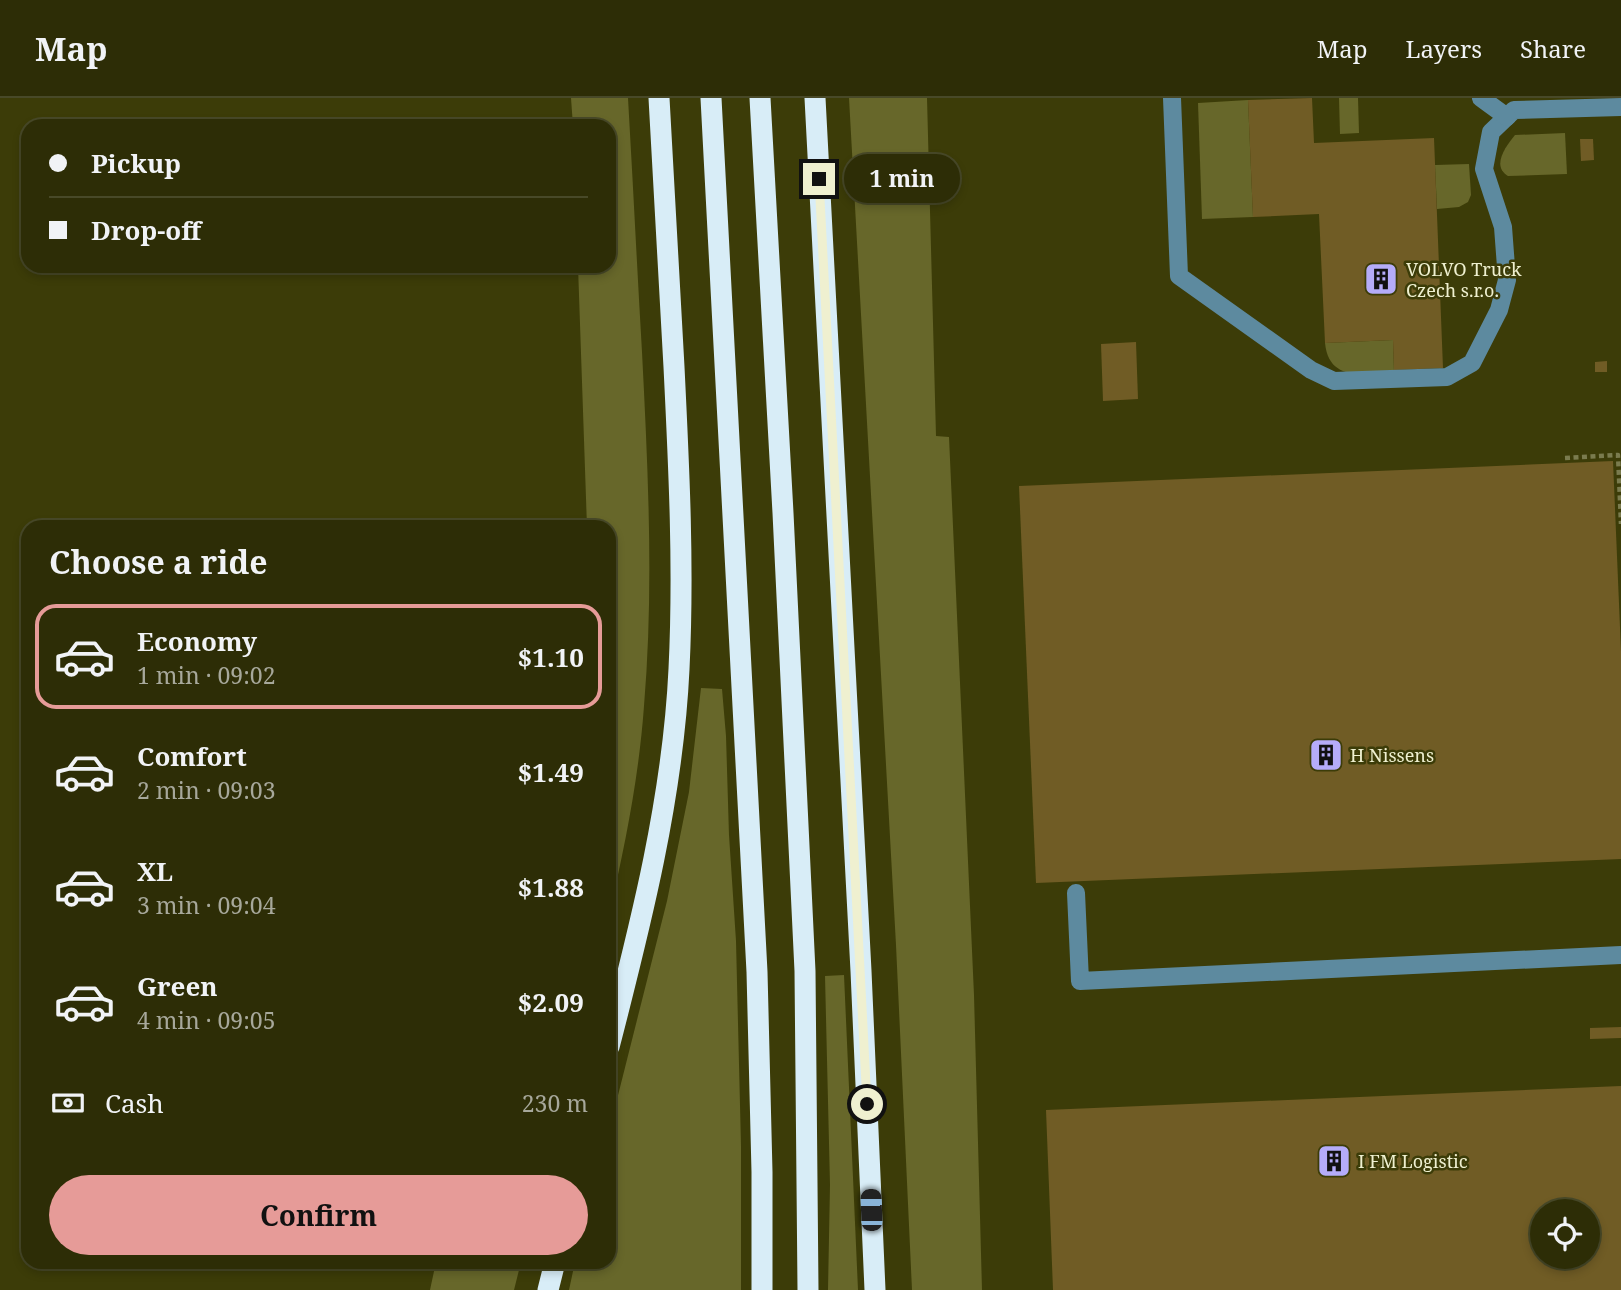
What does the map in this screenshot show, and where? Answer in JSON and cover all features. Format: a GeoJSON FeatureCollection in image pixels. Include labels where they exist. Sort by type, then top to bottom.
{"type":"FeatureCollection","features":[{"type":"Feature","properties":{"kind":"highway"},"geometry":{"type":"LineString","coordinates":[[616,1021],[662,821],[674,734],[679,669],[682,534],[659,98]]}},
{"type":"Feature","properties":{"kind":"highway"},"geometry":{"type":"LineString","coordinates":[[711,98],[757,972],[762,1290]]}},
{"type":"Feature","properties":{"kind":"highway"},"geometry":{"type":"LineString","coordinates":[[760,98],[805,971],[808,1290]]}},
{"type":"Feature","properties":{"kind":"highway"},"geometry":{"type":"LineString","coordinates":[[815,98],[862,985],[875,1290]]}},
{"type":"Feature","properties":{"kind":"highway"},"geometry":{"type":"LineString","coordinates":[[548,1290],[553,1269]]}},
{"type":"Feature","properties":{"kind":"lane"},"geometry":{"type":"LineString","coordinates":[[1172,98],[1179,276],[1311,370],[1334,381],[1447,377],[1472,363],[1499,310],[1507,280],[1503,227],[1484,169],[1491,132],[1514,110],[1621,107]]}},
{"type":"Feature","properties":{"kind":"lane"},"geometry":{"type":"LineString","coordinates":[[1481,98],[1507,117]]}},
{"type":"Feature","properties":{"kind":"lane"},"geometry":{"type":"LineString","coordinates":[[1076,893],[1080,981],[1621,955]]}},
{"type":"Feature","properties":{"kind":"path"},"geometry":{"type":"LineString","coordinates":[[1565,458],[1618,455],[1621,524]]}},
{"type":"Feature","properties":{"kind":"shaded area"},"geometry":{"type":"Polygon","coordinates":[[[571,98],[628,98],[644,396],[649,618],[642,732],[635,785],[616,883],[616,520],[587,520],[578,273],[616,273],[616,119],[572,119],[571,98]]]}},
{"type":"Feature","properties":{"kind":"shaded area"},"geometry":{"type":"Polygon","coordinates":[[[849,98],[927,98],[936,436],[949,437],[974,995],[982,1290],[912,1290],[896,945],[849,98]]]}},
{"type":"Feature","properties":{"kind":"shaded area"},"geometry":{"type":"Polygon","coordinates":[[[1339,98],[1358,98],[1359,133],[1340,134],[1339,98]]]}},
{"type":"Feature","properties":{"kind":"shaded area"},"geometry":{"type":"Polygon","coordinates":[[[1248,100],[1253,217],[1202,219],[1198,103],[1248,100]]]}},
{"type":"Feature","properties":{"kind":"shaded area"},"geometry":{"type":"Polygon","coordinates":[[[1565,133],[1567,174],[1508,176],[1503,172],[1500,162],[1515,135],[1565,133]]]}},
{"type":"Feature","properties":{"kind":"shaded area"},"geometry":{"type":"Polygon","coordinates":[[[1469,164],[1471,195],[1468,202],[1459,207],[1437,209],[1435,165],[1469,164]]]}},
{"type":"Feature","properties":{"kind":"shaded area"},"geometry":{"type":"Polygon","coordinates":[[[1393,340],[1394,372],[1372,374],[1350,373],[1333,365],[1325,343],[1393,340]]]}},
{"type":"Feature","properties":{"kind":"shaded area"},"geometry":{"type":"Polygon","coordinates":[[[701,688],[722,689],[736,941],[741,1290],[569,1290],[574,1269],[616,1269],[616,1103],[667,901],[689,792],[701,688]]]}},
{"type":"Feature","properties":{"kind":"shaded area"},"geometry":{"type":"Polygon","coordinates":[[[844,975],[858,1290],[828,1290],[830,1185],[825,976],[844,975]]]}},
{"type":"Feature","properties":{"kind":"shaded area"},"geometry":{"type":"Polygon","coordinates":[[[434,1269],[519,1269],[514,1290],[430,1290],[434,1269]]]}},
{"type":"Feature","properties":{"kind":"building","name":"VOLVO Truck Czech s.r.o."},"geometry":{"type":"Polygon","coordinates":[[[1312,98],[1314,143],[1434,138],[1443,368],[1394,370],[1393,340],[1325,343],[1319,214],[1253,217],[1248,100],[1312,98]]]}},
{"type":"Feature","properties":{"kind":"building"},"geometry":{"type":"Polygon","coordinates":[[[1580,139],[1593,139],[1594,160],[1581,161],[1580,139]]]}},
{"type":"Feature","properties":{"kind":"building"},"geometry":{"type":"Polygon","coordinates":[[[1136,342],[1138,399],[1103,401],[1101,344],[1136,342]]]}},
{"type":"Feature","properties":{"kind":"building"},"geometry":{"type":"Polygon","coordinates":[[[1607,361],[1607,372],[1595,372],[1595,362],[1607,361]]]}},
{"type":"Feature","properties":{"kind":"building","name":"H Nissens"},"geometry":{"type":"Polygon","coordinates":[[[1613,461],[1621,651],[1621,859],[1036,883],[1019,486],[1613,461]]]}},
{"type":"Feature","properties":{"kind":"building"},"geometry":{"type":"Polygon","coordinates":[[[1621,1027],[1621,1038],[1590,1039],[1590,1028],[1621,1027]]]}},
{"type":"Feature","properties":{"kind":"building","name":"I FM Logistic"},"geometry":{"type":"Polygon","coordinates":[[[1621,1086],[1621,1290],[1053,1290],[1046,1110],[1621,1086]]]}},
{"type":"Feature","properties":{"kind":"place","name":"VOLVO Truck Czech s.r.o."},"geometry":{"type":"Point","coordinates":[1381,279]}},
{"type":"Feature","properties":{"kind":"place","name":"H Nissens"},"geometry":{"type":"Point","coordinates":[1326,755]}},
{"type":"Feature","properties":{"kind":"place","name":"I FM Logistic"},"geometry":{"type":"Point","coordinates":[1334,1161]}},
{"type":"Feature","properties":{"kind":"route"},"geometry":{"type":"LineString","coordinates":[[819,179],[867,1104]]}}]}
